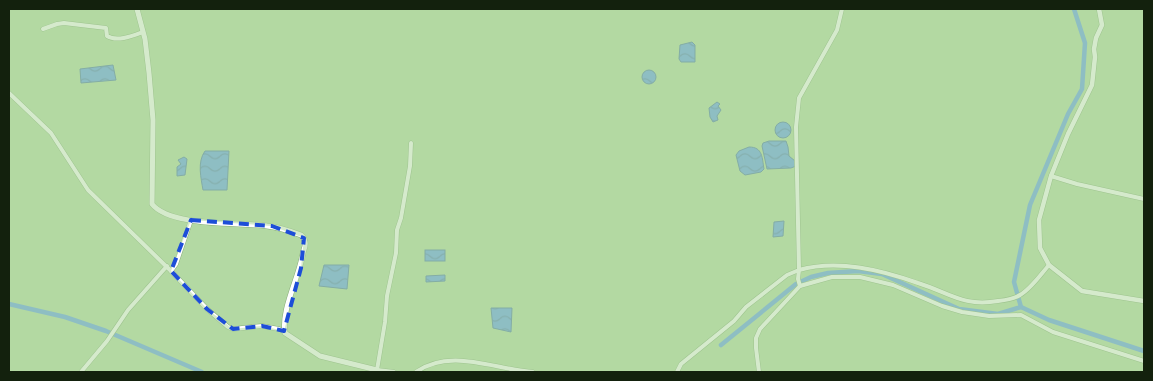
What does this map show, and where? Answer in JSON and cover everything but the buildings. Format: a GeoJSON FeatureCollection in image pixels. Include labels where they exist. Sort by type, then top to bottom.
{"type":"FeatureCollection","features":[{"type":"Feature","properties":{"kind":"main road"},"geometry":{"type":"LineString","coordinates":[[137,9],[143,32],[149,73],[153,146],[152,204],[158,210],[191,220],[272,226],[294,232],[304,238],[306,245],[303,258],[288,303],[284,331],[286,336],[320,356],[377,371]]}},
{"type":"Feature","properties":{"kind":"street"},"geometry":{"type":"LineString","coordinates":[[800,285],[798,279],[796,127],[798,104],[837,30],[842,9]]}},
{"type":"Feature","properties":{"kind":"street"},"geometry":{"type":"LineString","coordinates":[[1099,9],[1102,22],[1094,49],[1092,85],[1068,134],[1051,176],[1039,225],[1040,248],[1050,265],[1082,291],[1144,301]]}},
{"type":"Feature","properties":{"kind":"street"},"geometry":{"type":"LineString","coordinates":[[43,29],[64,23],[106,28],[106,36],[110,38],[125,38],[143,32]]}},
{"type":"Feature","properties":{"kind":"street"},"geometry":{"type":"LineString","coordinates":[[9,93],[51,133],[88,190],[167,266],[207,309],[228,327],[238,329],[262,326],[284,331]]}},
{"type":"Feature","properties":{"kind":"street"},"geometry":{"type":"LineString","coordinates":[[394,372],[377,371],[387,296],[396,253],[397,230],[402,218],[410,166],[411,144]]}},
{"type":"Feature","properties":{"kind":"street"},"geometry":{"type":"LineString","coordinates":[[1051,176],[1077,184],[1144,199]]}},
{"type":"Feature","properties":{"kind":"street"},"geometry":{"type":"LineString","coordinates":[[172,271],[191,220]]}},
{"type":"Feature","properties":{"kind":"street"},"geometry":{"type":"LineString","coordinates":[[677,372],[681,364],[734,321],[746,307],[787,275],[799,270],[826,266],[862,267],[919,283],[965,301],[978,303],[1022,295],[1050,265]]}},
{"type":"Feature","properties":{"kind":"street"},"geometry":{"type":"LineString","coordinates":[[81,372],[107,341],[128,310],[167,266]]}},
{"type":"Feature","properties":{"kind":"street"},"geometry":{"type":"LineString","coordinates":[[759,372],[756,338],[760,329],[800,285],[832,277],[860,277],[893,285],[942,306],[962,312],[989,316],[1021,315],[1053,332],[1144,361]]}},
{"type":"Feature","properties":{"kind":"street"},"geometry":{"type":"LineString","coordinates":[[416,372],[434,364],[458,361],[480,362],[501,368],[533,372]]}},
{"type":"Feature","properties":{"kind":"highlighted area"},"geometry":{"type":"Polygon","coordinates":[[[191,220],[272,226],[304,238],[301,268],[284,331],[262,326],[233,329],[207,309],[171,271],[191,220]]]}},
{"type":"Feature","properties":{"kind":"water"},"geometry":{"type":"Polygon","coordinates":[[[692,42],[695,45],[695,62],[681,62],[679,59],[680,45],[692,42]]]}},
{"type":"Feature","properties":{"kind":"water"},"geometry":{"type":"Polygon","coordinates":[[[113,65],[116,80],[81,83],[80,69],[113,65]]]}},
{"type":"Feature","properties":{"kind":"water"},"geometry":{"type":"Polygon","coordinates":[[[649,70],[654,72],[656,77],[654,82],[649,84],[644,82],[642,77],[644,72],[649,70]]]}},
{"type":"Feature","properties":{"kind":"water"},"geometry":{"type":"Polygon","coordinates":[[[717,102],[720,104],[718,106],[721,110],[717,116],[718,120],[713,122],[710,117],[709,108],[717,102]]]}},
{"type":"Feature","properties":{"kind":"water"},"geometry":{"type":"Polygon","coordinates":[[[783,122],[789,124],[791,130],[789,136],[783,138],[777,136],[775,130],[777,124],[783,122]]]}},
{"type":"Feature","properties":{"kind":"water"},"geometry":{"type":"Polygon","coordinates":[[[786,141],[789,156],[795,161],[796,166],[767,169],[763,143],[786,141]]]}},
{"type":"Feature","properties":{"kind":"water"},"geometry":{"type":"Polygon","coordinates":[[[754,147],[759,151],[764,169],[761,172],[745,175],[740,171],[736,155],[739,151],[754,147]]]}},
{"type":"Feature","properties":{"kind":"water"},"geometry":{"type":"Polygon","coordinates":[[[205,151],[229,151],[227,190],[203,190],[200,165],[205,151]]]}},
{"type":"Feature","properties":{"kind":"water"},"geometry":{"type":"Polygon","coordinates":[[[184,157],[187,159],[185,175],[177,176],[177,167],[181,164],[178,160],[184,157]]]}},
{"type":"Feature","properties":{"kind":"water"},"geometry":{"type":"Polygon","coordinates":[[[784,221],[783,236],[773,237],[774,222],[784,221]]]}},
{"type":"Feature","properties":{"kind":"water"},"geometry":{"type":"Polygon","coordinates":[[[425,250],[445,250],[445,261],[425,261],[425,250]]]}},
{"type":"Feature","properties":{"kind":"water"},"geometry":{"type":"Polygon","coordinates":[[[324,265],[349,265],[347,289],[319,286],[324,265]]]}},
{"type":"Feature","properties":{"kind":"water"},"geometry":{"type":"Polygon","coordinates":[[[445,275],[445,281],[426,282],[426,276],[445,275]]]}},
{"type":"Feature","properties":{"kind":"water"},"geometry":{"type":"Polygon","coordinates":[[[491,308],[512,308],[511,332],[493,328],[491,308]]]}},
{"type":"Feature","properties":{"kind":"waterway"},"geometry":{"type":"LineString","coordinates":[[1021,307],[1014,282],[1030,205],[1068,114],[1082,89],[1085,43],[1074,9]]}},
{"type":"Feature","properties":{"kind":"waterway"},"geometry":{"type":"LineString","coordinates":[[721,345],[796,284],[811,277],[828,273],[858,271],[882,274],[959,309],[998,314],[1021,307],[1049,320],[1144,351]]}},
{"type":"Feature","properties":{"kind":"waterway"},"geometry":{"type":"LineString","coordinates":[[9,304],[65,317],[106,331],[202,372]]}}]}
